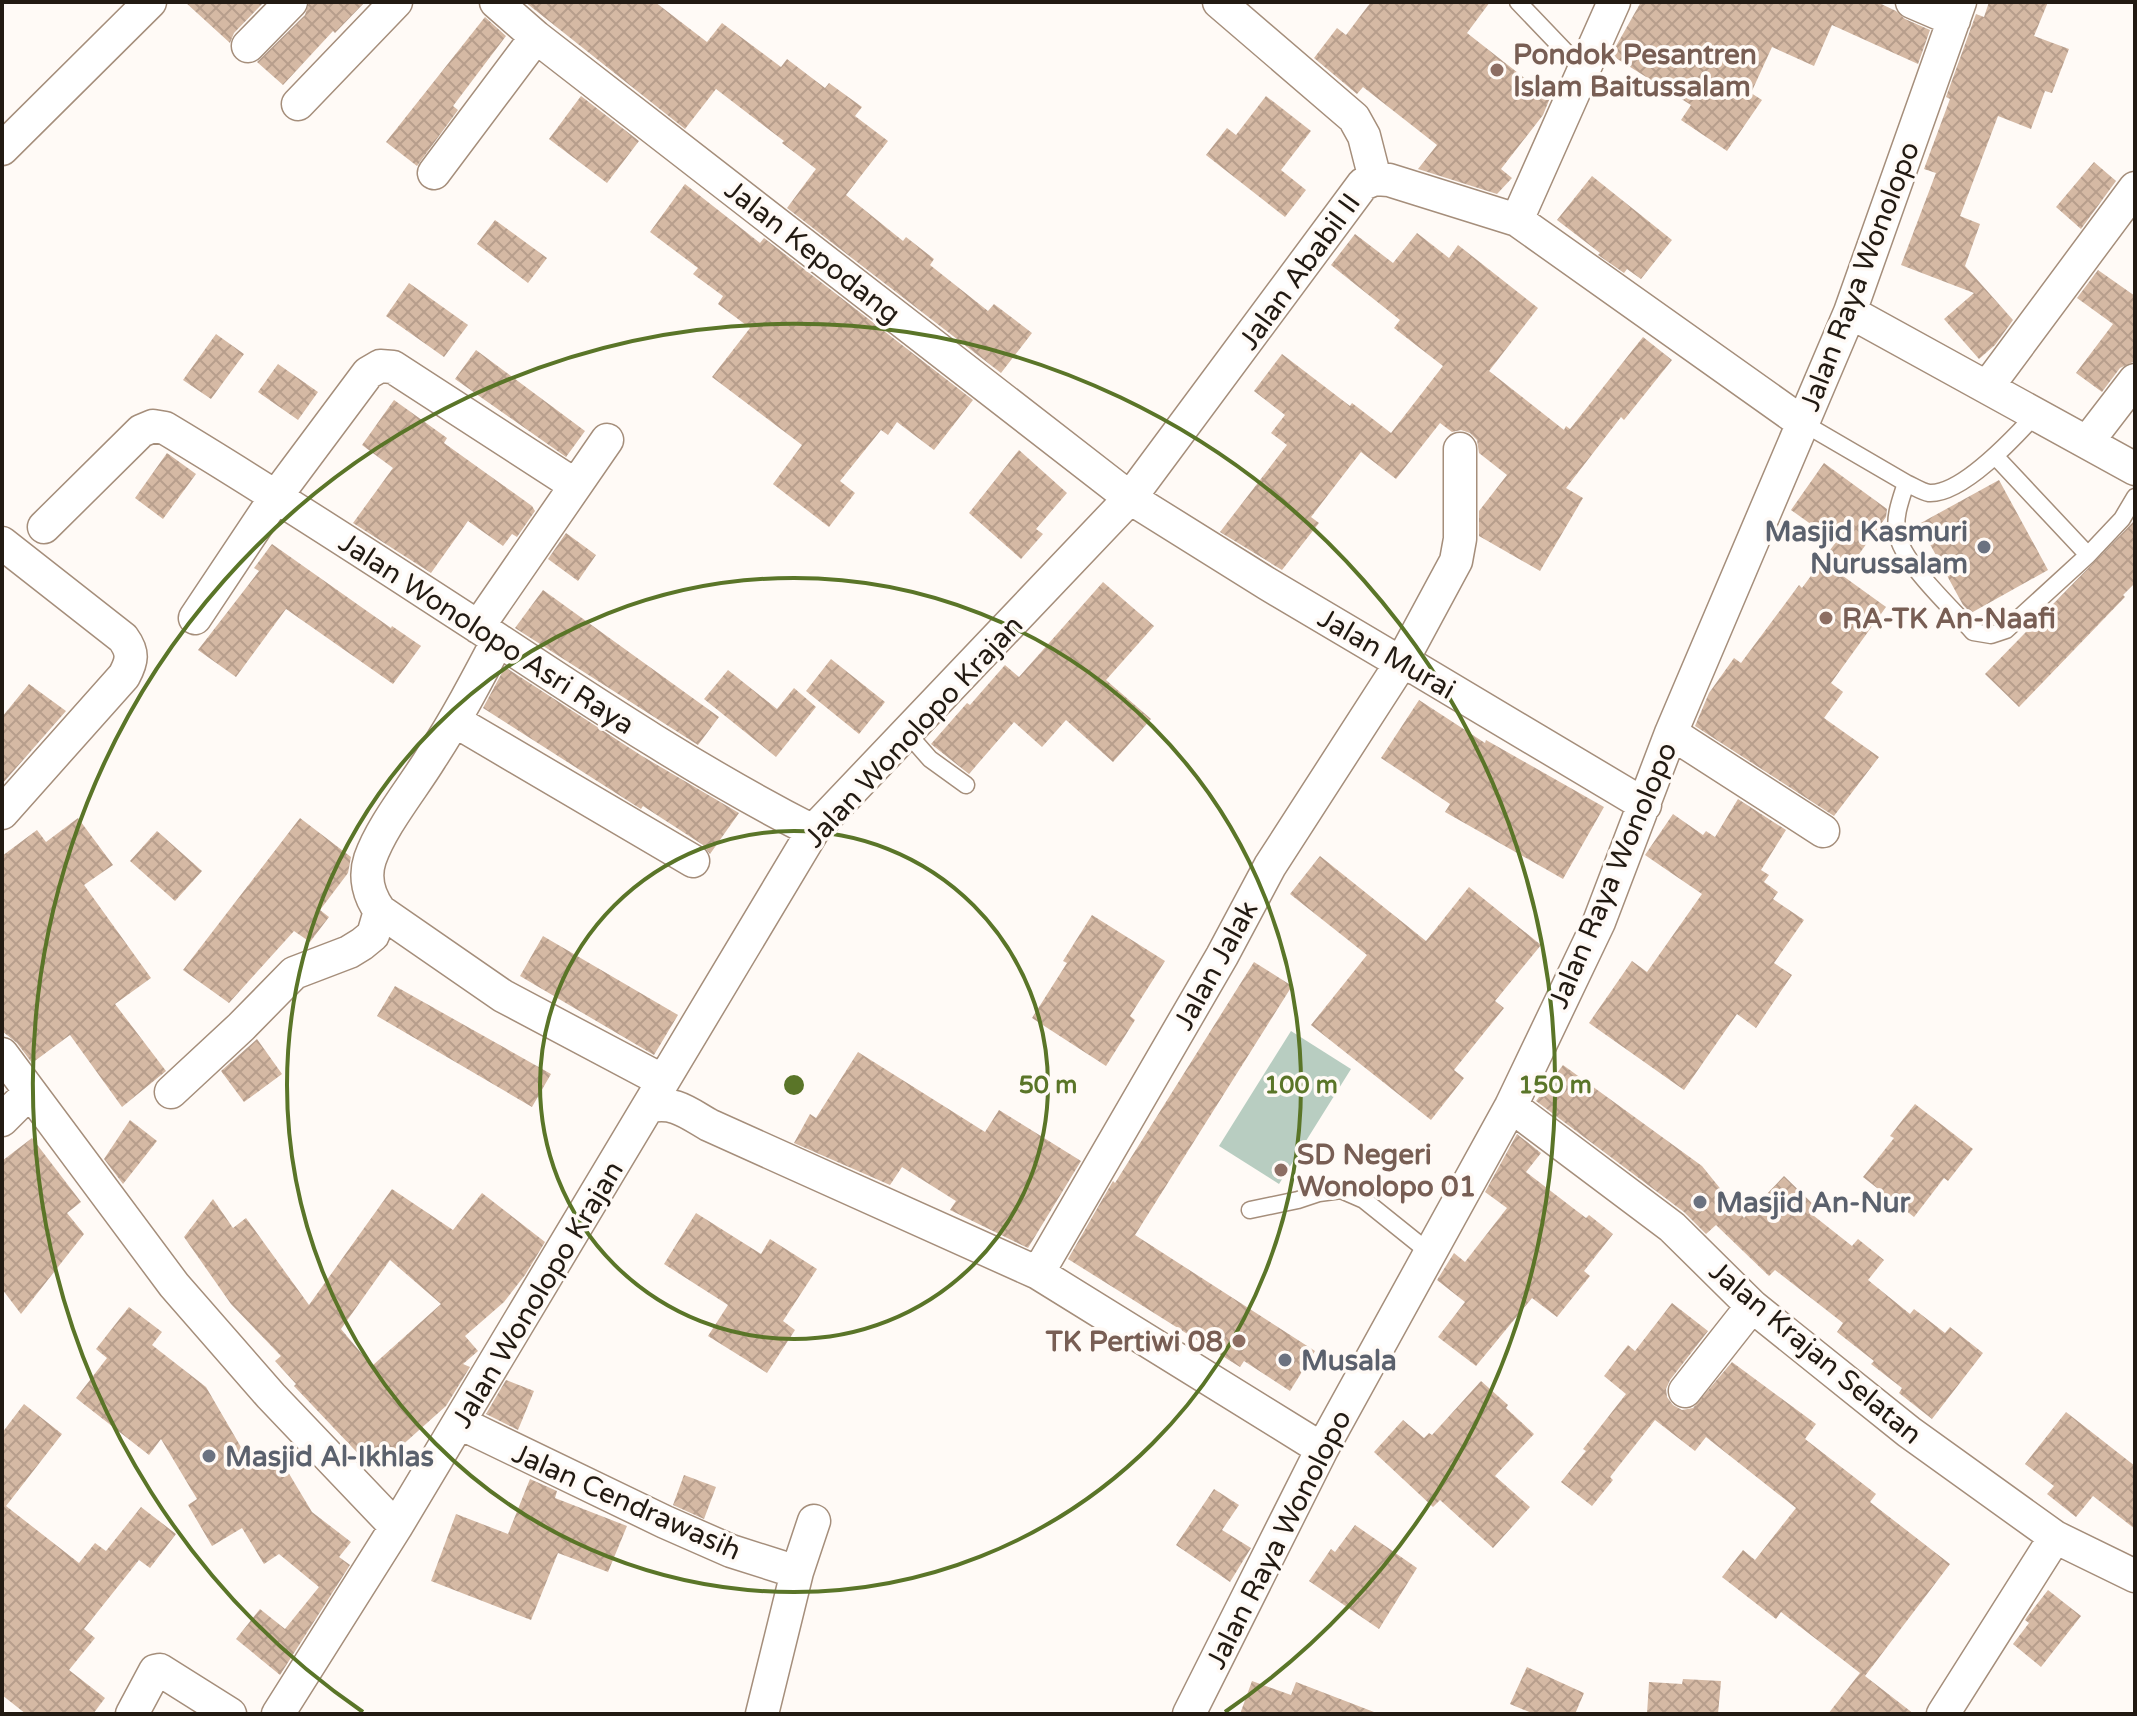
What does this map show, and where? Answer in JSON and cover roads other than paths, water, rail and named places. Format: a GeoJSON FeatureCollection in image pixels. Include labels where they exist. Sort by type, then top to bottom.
{"type":"FeatureCollection","features":[{"type":"Feature","properties":{"kind":"street"},"geometry":{"type":"LineString","coordinates":[[2,149],[150,2]]}},
{"type":"Feature","properties":{"kind":"street"},"geometry":{"type":"LineString","coordinates":[[248,46],[291,2]]}},
{"type":"Feature","properties":{"kind":"street"},"geometry":{"type":"LineString","coordinates":[[298,104],[396,2]]}},
{"type":"Feature","properties":{"kind":"street","name":"Jalan Kepodang"},"geometry":{"type":"LineString","coordinates":[[496,2],[536,37],[1130,498]]}},
{"type":"Feature","properties":{"kind":"street"},"geometry":{"type":"LineString","coordinates":[[1219,2],[1354,118],[1364,136],[1375,179]]}},
{"type":"Feature","properties":{"kind":"street"},"geometry":{"type":"LineString","coordinates":[[1517,220],[1614,2]]}},
{"type":"Feature","properties":{"kind":"street"},"geometry":{"type":"LineString","coordinates":[[1912,2],[1957,11]]}},
{"type":"Feature","properties":{"kind":"street","name":"Jalan Raya Wonolopo"},"geometry":{"type":"LineString","coordinates":[[1189,1714],[1322,1449],[1511,1106],[1599,922],[1671,733],[1850,312],[1957,11]]}},
{"type":"Feature","properties":{"kind":"street"},"geometry":{"type":"LineString","coordinates":[[434,173],[536,37]]}},
{"type":"Feature","properties":{"kind":"street","name":"Jalan Ababil II"},"geometry":{"type":"LineString","coordinates":[[1130,498],[1363,184],[1375,179],[1389,180],[1517,220],[1803,423]]}},
{"type":"Feature","properties":{"kind":"street"},"geometry":{"type":"LineString","coordinates":[[1988,386],[2135,188]]}},
{"type":"Feature","properties":{"kind":"street"},"geometry":{"type":"LineString","coordinates":[[1850,312],[2135,469]]}},
{"type":"Feature","properties":{"kind":"street"},"geometry":{"type":"LineString","coordinates":[[195,618],[277,495],[368,373],[380,366],[393,367],[575,485]]}},
{"type":"Feature","properties":{"kind":"street"},"geometry":{"type":"LineString","coordinates":[[2088,441],[2135,380]]}},
{"type":"Feature","properties":{"kind":"street","name":"Jalan Wonolopo Asri Raya"},"geometry":{"type":"LineString","coordinates":[[44,527],[141,431],[153,426],[165,428],[277,495],[629,726],[813,831]]}},
{"type":"Feature","properties":{"kind":"street"},"geometry":{"type":"LineString","coordinates":[[607,440],[575,485],[488,634],[455,721],[382,835],[370,860],[367,880],[372,900],[380,911],[503,996],[652,1075],[653,1096],[662,1103],[675,1105],[709,1125],[1038,1273],[1322,1449]]}},
{"type":"Feature","properties":{"kind":"street","name":"Jalan Jalak"},"geometry":{"type":"LineString","coordinates":[[1038,1273],[1222,956],[1270,866],[1401,663],[1456,561],[1460,539],[1460,449]]}},
{"type":"Feature","properties":{"kind":"street","name":"Jalan Murai"},"geometry":{"type":"LineString","coordinates":[[1130,498],[1266,583],[1645,805]]}},
{"type":"Feature","properties":{"kind":"street","name":"Jalan Wonolopo Krajan"},"geometry":{"type":"LineString","coordinates":[[278,1714],[460,1423],[813,831],[1130,498]]}},
{"type":"Feature","properties":{"kind":"street"},"geometry":{"type":"LineString","coordinates":[[2,543],[123,638],[130,648],[131,661],[124,676],[2,813]]}},
{"type":"Feature","properties":{"kind":"street"},"geometry":{"type":"LineString","coordinates":[[455,721],[693,861]]}},
{"type":"Feature","properties":{"kind":"street"},"geometry":{"type":"LineString","coordinates":[[1671,733],[1823,831]]}},
{"type":"Feature","properties":{"kind":"street"},"geometry":{"type":"LineString","coordinates":[[171,1092],[294,973],[349,952],[373,935],[380,911]]}},
{"type":"Feature","properties":{"kind":"street"},"geometry":{"type":"LineString","coordinates":[[2,1054],[174,1285],[271,1396],[396,1527]]}},
{"type":"Feature","properties":{"kind":"street"},"geometry":{"type":"LineString","coordinates":[[2,1120],[30,1092]]}},
{"type":"Feature","properties":{"kind":"street","name":"Jalan Krajan Selatan"},"geometry":{"type":"LineString","coordinates":[[1511,1106],[1672,1227],[1752,1306],[1909,1432],[2055,1537],[2135,1576]]}},
{"type":"Feature","properties":{"kind":"street"},"geometry":{"type":"LineString","coordinates":[[1685,1391],[1752,1306]]}},
{"type":"Feature","properties":{"kind":"street","name":"Jalan Cendrawasih"},"geometry":{"type":"LineString","coordinates":[[460,1423],[665,1522],[731,1551],[797,1572]]}},
{"type":"Feature","properties":{"kind":"street"},"geometry":{"type":"LineString","coordinates":[[762,1714],[797,1572],[814,1521]]}},
{"type":"Feature","properties":{"kind":"street"},"geometry":{"type":"LineString","coordinates":[[1943,1714],[2055,1537]]}},
{"type":"Feature","properties":{"kind":"street"},"geometry":{"type":"LineString","coordinates":[[132,1714],[155,1671],[160,1670],[230,1714]]}},
{"type":"Feature","properties":{"kind":"lane"},"geometry":{"type":"LineString","coordinates":[[1518,2],[1584,71]]}},
{"type":"Feature","properties":{"kind":"lane"},"geometry":{"type":"LineString","coordinates":[[1803,423],[1928,493],[1945,490],[1996,457],[2036,414]]}},
{"type":"Feature","properties":{"kind":"lane"},"geometry":{"type":"LineString","coordinates":[[1996,457],[2088,555]]}},
{"type":"Feature","properties":{"kind":"lane"},"geometry":{"type":"LineString","coordinates":[[1906,483],[1897,517],[1897,533],[1904,554],[1973,632],[1991,635],[2006,630],[2088,555],[2122,519],[2135,497]]}},
{"type":"Feature","properties":{"kind":"lane"},"geometry":{"type":"LineString","coordinates":[[908,734],[930,759],[966,785]]}},
{"type":"Feature","properties":{"kind":"lane"},"geometry":{"type":"LineString","coordinates":[[1250,1210],[1341,1190],[1364,1200],[1430,1253]]}},
{"type":"Feature","properties":{"kind":"place","name":"Pondok Pesantren Islam Baitussalam"},"geometry":{"type":"Point","coordinates":[1497,70]}},
{"type":"Feature","properties":{"kind":"place","name":"Masjid Kasmuri Nurussalam"},"geometry":{"type":"Point","coordinates":[1984,547]}},
{"type":"Feature","properties":{"kind":"place","name":"RA-TK An-Naafi"},"geometry":{"type":"Point","coordinates":[1826,618]}},
{"type":"Feature","properties":{"kind":"place","name":"SD Negeri Wonolopo 01"},"geometry":{"type":"Point","coordinates":[1281,1170]}},
{"type":"Feature","properties":{"kind":"place","name":"Masjid An-Nur"},"geometry":{"type":"Point","coordinates":[1700,1202]}},
{"type":"Feature","properties":{"kind":"place","name":"TK Pertiwi 08"},"geometry":{"type":"Point","coordinates":[1239,1341]}},
{"type":"Feature","properties":{"kind":"place","name":"Musala"},"geometry":{"type":"Point","coordinates":[1285,1360]}},
{"type":"Feature","properties":{"kind":"place","name":"Masjid Al-Ikhlas"},"geometry":{"type":"Point","coordinates":[209,1456]}}]}
